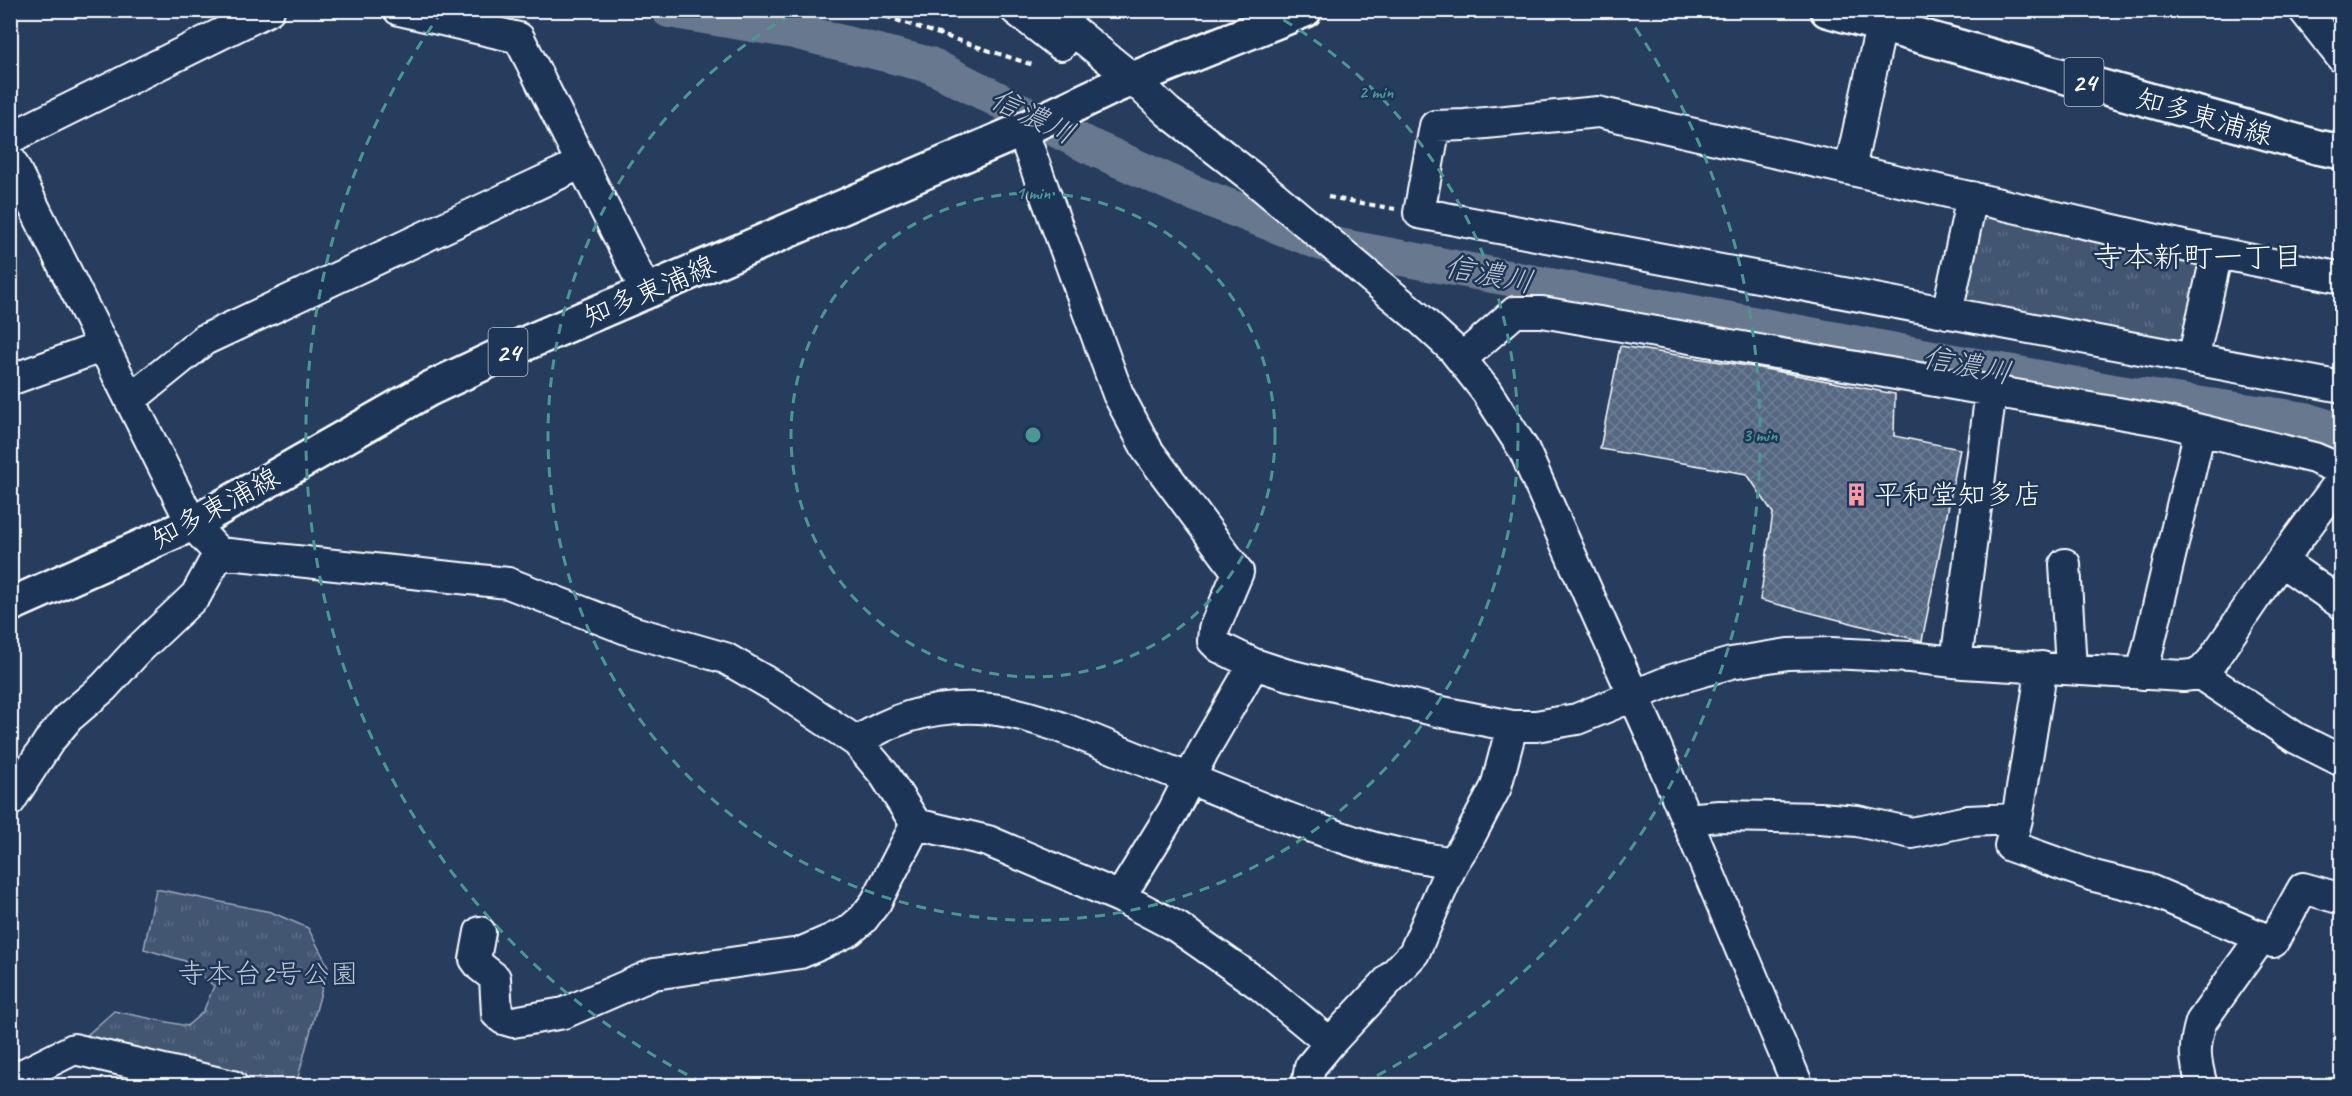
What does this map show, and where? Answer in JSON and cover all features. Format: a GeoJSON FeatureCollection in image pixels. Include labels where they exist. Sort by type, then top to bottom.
{"type":"FeatureCollection","features":[{"type":"Feature","properties":{"kind":"main road","name":"知多東浦線"},"geometry":{"type":"LineString","coordinates":[[10,605],[192,524],[429,388],[646,291],[1022,130],[1124,83],[1305,10]]}},
{"type":"Feature","properties":{"kind":"main road","name":"知多東浦線"},"geometry":{"type":"LineString","coordinates":[[1827,10],[2342,152]]}},
{"type":"Feature","properties":{"kind":"street"},"geometry":{"type":"LineString","coordinates":[[10,138],[269,10]]}},
{"type":"Feature","properties":{"kind":"street"},"geometry":{"type":"LineString","coordinates":[[399,10],[519,38],[646,291]]}},
{"type":"Feature","properties":{"kind":"street"},"geometry":{"type":"LineString","coordinates":[[1016,10],[1168,112],[1250,176],[1453,349],[1486,390],[1524,450],[1649,730],[1798,1086]]}},
{"type":"Feature","properties":{"kind":"street"},"geometry":{"type":"LineString","coordinates":[[1048,10],[1124,83]]}},
{"type":"Feature","properties":{"kind":"street"},"geometry":{"type":"LineString","coordinates":[[2304,10],[2342,58]]}},
{"type":"Feature","properties":{"kind":"street"},"geometry":{"type":"LineString","coordinates":[[1850,169],[1881,26]]}},
{"type":"Feature","properties":{"kind":"street"},"geometry":{"type":"LineString","coordinates":[[2342,278],[2217,253],[1598,112],[1465,126],[1435,126],[1419,213],[2342,387]]}},
{"type":"Feature","properties":{"kind":"street"},"geometry":{"type":"LineString","coordinates":[[1022,130],[1118,394],[1148,451],[1238,572],[1214,629],[1213,641],[1219,647],[1254,664],[1285,674],[1437,711],[1512,726],[1536,726],[1577,719],[1672,680],[1731,663],[1788,654],[1831,653],[2142,674],[2200,674],[2296,738],[2342,761]]}},
{"type":"Feature","properties":{"kind":"street"},"geometry":{"type":"LineString","coordinates":[[10,159],[192,524],[219,552],[508,583],[634,632],[725,658],[777,688],[857,742],[884,774],[916,824],[988,841],[1120,897],[1178,927],[1251,978],[1330,1043]]}},
{"type":"Feature","properties":{"kind":"street"},"geometry":{"type":"LineString","coordinates":[[130,400],[204,340],[582,163]]}},
{"type":"Feature","properties":{"kind":"street"},"geometry":{"type":"LineString","coordinates":[[1947,313],[1972,197]]}},
{"type":"Feature","properties":{"kind":"street"},"geometry":{"type":"LineString","coordinates":[[2193,359],[2217,253]]}},
{"type":"Feature","properties":{"kind":"street"},"geometry":{"type":"LineString","coordinates":[[1461,359],[1515,312],[1542,312],[2164,421],[2314,458],[2342,470]]}},
{"type":"Feature","properties":{"kind":"street"},"geometry":{"type":"LineString","coordinates":[[10,380],[104,346]]}},
{"type":"Feature","properties":{"kind":"street"},"geometry":{"type":"LineString","coordinates":[[1956,662],[1990,391]]}},
{"type":"Feature","properties":{"kind":"street"},"geometry":{"type":"LineString","coordinates":[[2142,674],[2200,430]]}},
{"type":"Feature","properties":{"kind":"street"},"geometry":{"type":"LineString","coordinates":[[2200,674],[2212,661],[2342,479]]}},
{"type":"Feature","properties":{"kind":"street"},"geometry":{"type":"LineString","coordinates":[[10,801],[49,741],[69,717],[104,687],[137,651],[196,595],[219,552]]}},
{"type":"Feature","properties":{"kind":"street"},"geometry":{"type":"LineString","coordinates":[[2282,561],[2342,604]]}},
{"type":"Feature","properties":{"kind":"street"},"geometry":{"type":"LineString","coordinates":[[2066,564],[2071,669]]}},
{"type":"Feature","properties":{"kind":"street"},"geometry":{"type":"LineString","coordinates":[[1120,897],[1191,778],[1203,752],[1254,664]]}},
{"type":"Feature","properties":{"kind":"street"},"geometry":{"type":"LineString","coordinates":[[2042,667],[2018,819],[2010,846],[2094,876],[2147,889],[2273,942],[2303,888],[2342,899]]}},
{"type":"Feature","properties":{"kind":"street"},"geometry":{"type":"LineString","coordinates":[[857,742],[877,728],[915,714],[951,709],[992,709],[1047,723],[1310,826],[1371,847],[1453,863]]}},
{"type":"Feature","properties":{"kind":"street"},"geometry":{"type":"LineString","coordinates":[[1307,1086],[1310,1067],[1414,953],[1453,863],[1496,787],[1512,726]]}},
{"type":"Feature","properties":{"kind":"street"},"geometry":{"type":"LineString","coordinates":[[1686,819],[1719,816],[1820,818],[1857,821],[1912,833],[1967,821],[2018,819]]}},
{"type":"Feature","properties":{"kind":"street"},"geometry":{"type":"LineString","coordinates":[[480,932],[475,959],[495,978],[497,1014],[513,1022],[564,1013],[654,974],[800,953],[849,931],[863,919],[876,902],[916,824]]}},
{"type":"Feature","properties":{"kind":"street"},"geometry":{"type":"LineString","coordinates":[[2202,1086],[2194,1058],[2196,1038],[2201,1022],[2262,939]]}},
{"type":"Feature","properties":{"kind":"street"},"geometry":{"type":"LineString","coordinates":[[10,1081],[74,1049],[150,1077],[233,1086]]}},
{"type":"Feature","properties":{"kind":"path"},"geometry":{"type":"LineString","coordinates":[[866,10],[1033,65]]}},
{"type":"Feature","properties":{"kind":"path"},"geometry":{"type":"LineString","coordinates":[[1328,197],[1419,213]]}},
{"type":"Feature","properties":{"kind":"green space"},"geometry":{"type":"Polygon","coordinates":[[[1981,208],[2206,260],[2187,345],[1963,303],[1981,208]]]}},
{"type":"Feature","properties":{"kind":"green space","name":"寺本台2号公園"},"geometry":{"type":"Polygon","coordinates":[[[156,889],[271,912],[308,928],[328,966],[296,1085],[247,1078],[156,1058],[85,1037],[114,1011],[187,1026],[203,1012],[214,986],[185,961],[144,949],[156,889]]]}},
{"type":"Feature","properties":{"kind":"building","name":"平和堂知多店"},"geometry":{"type":"Polygon","coordinates":[[[1620,346],[1760,368],[1895,394],[1894,436],[1960,449],[1922,641],[1760,600],[1773,513],[1747,474],[1600,449],[1620,346]]]}},
{"type":"Feature","properties":{"kind":"waterway","name":"信濃川"},"geometry":{"type":"LineString","coordinates":[[669,10],[794,31],[930,65],[1087,145],[1191,192],[1322,243],[2113,392],[2306,420],[2342,432]]}},
{"type":"Feature","properties":{"kind":"place","name":"平和堂知多店"},"geometry":{"type":"Point","coordinates":[1856,494]}},
{"type":"Feature","properties":{"kind":"district","name":"寺本新町一丁目"},"geometry":{"type":"Point","coordinates":[2198,257]}}]}
